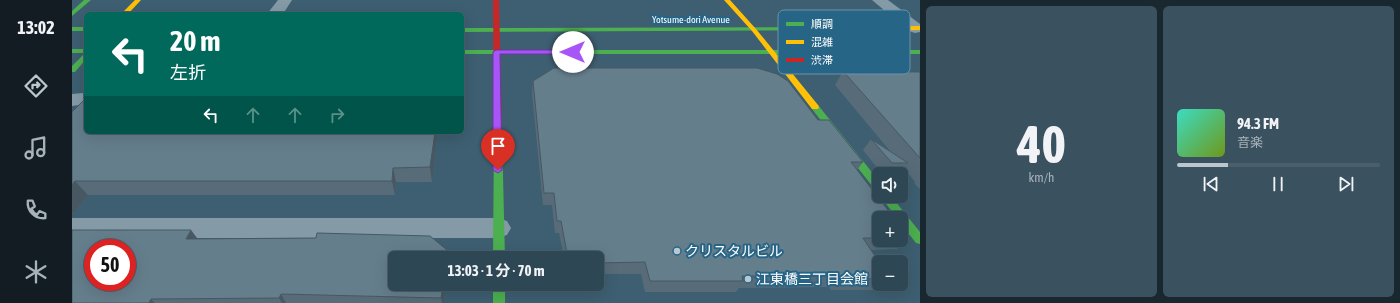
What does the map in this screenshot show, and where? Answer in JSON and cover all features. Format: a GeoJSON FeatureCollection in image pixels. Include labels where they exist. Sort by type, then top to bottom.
{"type":"FeatureCollection","features":[{"type":"Feature","properties":{"kind":"main road"},"geometry":{"type":"LineString","coordinates":[[72,14],[88,0]]}},
{"type":"Feature","properties":{"kind":"main road"},"geometry":{"type":"LineString","coordinates":[[126,12],[138,0]]}},
{"type":"Feature","properties":{"kind":"main road"},"geometry":{"type":"LineString","coordinates":[[496,0],[499,251]]}},
{"type":"Feature","properties":{"kind":"main road"},"geometry":{"type":"LineString","coordinates":[[727,0],[778,60]]}},
{"type":"Feature","properties":{"kind":"main road"},"geometry":{"type":"LineString","coordinates":[[72,29],[84,29]]}},
{"type":"Feature","properties":{"kind":"main road","name":"Yotsume-dori Avenue"},"geometry":{"type":"LineString","coordinates":[[464,30],[778,30]]}},
{"type":"Feature","properties":{"kind":"main road"},"geometry":{"type":"LineString","coordinates":[[72,51],[84,51]]}},
{"type":"Feature","properties":{"kind":"main road"},"geometry":{"type":"LineString","coordinates":[[464,52],[778,52]]}},
{"type":"Feature","properties":{"kind":"main road"},"geometry":{"type":"LineString","coordinates":[[72,70],[84,57]]}},
{"type":"Feature","properties":{"kind":"main road"},"geometry":{"type":"LineString","coordinates":[[789,74],[872,179]]}},
{"type":"Feature","properties":{"kind":"main road"},"geometry":{"type":"LineString","coordinates":[[891,203],[920,240]]}},
{"type":"Feature","properties":{"kind":"main road"},"geometry":{"type":"LineString","coordinates":[[499,291],[499,303]]}},
{"type":"Feature","properties":{"kind":"street"},"geometry":{"type":"LineString","coordinates":[[276,12],[285,0]]}},
{"type":"Feature","properties":{"kind":"street"},"geometry":{"type":"LineString","coordinates":[[880,0],[893,10]]}},
{"type":"Feature","properties":{"kind":"street"},"geometry":{"type":"LineString","coordinates":[[72,228],[498,228]]}},
{"type":"Feature","properties":{"kind":"building"},"geometry":{"type":"Polygon","coordinates":[[[554,68],[757,68],[777,74],[788,81],[818,120],[829,120],[863,162],[851,162],[872,189],[872,203],[882,203],[889,211],[872,211],[872,238],[863,238],[874,255],[872,255],[872,279],[842,278],[840,276],[742,276],[743,281],[650,281],[645,262],[604,263],[604,251],[567,251],[561,221],[557,221],[554,193],[544,193],[533,81],[554,68]]]}},
{"type":"Feature","properties":{"kind":"building"},"geometry":{"type":"Polygon","coordinates":[[[910,72],[920,72],[920,158],[846,74],[910,74],[910,72]]]}},
{"type":"Feature","properties":{"kind":"building"},"geometry":{"type":"Polygon","coordinates":[[[84,100],[84,134],[435,134],[430,167],[393,168],[392,181],[75,181],[72,185],[72,112],[84,100]]]}},
{"type":"Feature","properties":{"kind":"building"},"geometry":{"type":"Polygon","coordinates":[[[871,139],[908,163],[892,163],[871,139]]]}},
{"type":"Feature","properties":{"kind":"building"},"geometry":{"type":"Polygon","coordinates":[[[72,230],[191,230],[186,239],[316,238],[317,233],[430,236],[447,250],[388,251],[388,291],[442,291],[441,298],[281,294],[279,298],[151,299],[149,303],[72,303],[72,230]]]}},
{"type":"Feature","properties":{"kind":"traffic: fast"},"geometry":{"type":"LineString","coordinates":[[72,14],[88,0]]}},
{"type":"Feature","properties":{"kind":"traffic: fast"},"geometry":{"type":"LineString","coordinates":[[72,29],[84,29]]}},
{"type":"Feature","properties":{"kind":"traffic: fast"},"geometry":{"type":"LineString","coordinates":[[464,30],[778,29]]}},
{"type":"Feature","properties":{"kind":"traffic: fast"},"geometry":{"type":"LineString","coordinates":[[72,51],[84,51]]}},
{"type":"Feature","properties":{"kind":"traffic: fast"},"geometry":{"type":"LineString","coordinates":[[464,52],[778,52]]}},
{"type":"Feature","properties":{"kind":"traffic: fast"},"geometry":{"type":"LineString","coordinates":[[910,52],[920,52]]}},
{"type":"Feature","properties":{"kind":"traffic: fast"},"geometry":{"type":"LineString","coordinates":[[72,70],[84,57]]}},
{"type":"Feature","properties":{"kind":"traffic: fast"},"geometry":{"type":"LineString","coordinates":[[815,107],[872,179]]}},
{"type":"Feature","properties":{"kind":"traffic: fast"},"geometry":{"type":"LineString","coordinates":[[498,132],[499,251]]}},
{"type":"Feature","properties":{"kind":"traffic: fast"},"geometry":{"type":"LineString","coordinates":[[891,203],[920,240]]}},
{"type":"Feature","properties":{"kind":"traffic: fast"},"geometry":{"type":"LineString","coordinates":[[499,291],[499,303]]}},
{"type":"Feature","properties":{"kind":"traffic: slow"},"geometry":{"type":"LineString","coordinates":[[126,12],[138,0]]}},
{"type":"Feature","properties":{"kind":"traffic: slow"},"geometry":{"type":"LineString","coordinates":[[727,0],[754,30],[778,60]]}},
{"type":"Feature","properties":{"kind":"traffic: slow"},"geometry":{"type":"LineString","coordinates":[[910,28],[920,28]]}},
{"type":"Feature","properties":{"kind":"traffic: slow"},"geometry":{"type":"LineString","coordinates":[[789,74],[815,107]]}},
{"type":"Feature","properties":{"kind":"traffic: jam"},"geometry":{"type":"LineString","coordinates":[[496,0],[498,132]]}},
{"type":"Feature","properties":{"kind":"place","name":"クリスタルビル"},"geometry":{"type":"Point","coordinates":[677,251]}},
{"type":"Feature","properties":{"kind":"place","name":"江東橋三丁目会館"},"geometry":{"type":"Point","coordinates":[748,279]}},
{"type":"Feature","properties":{"kind":"route"},"geometry":{"type":"LineString","coordinates":[[498,170],[496,52],[573,52]]}}]}
